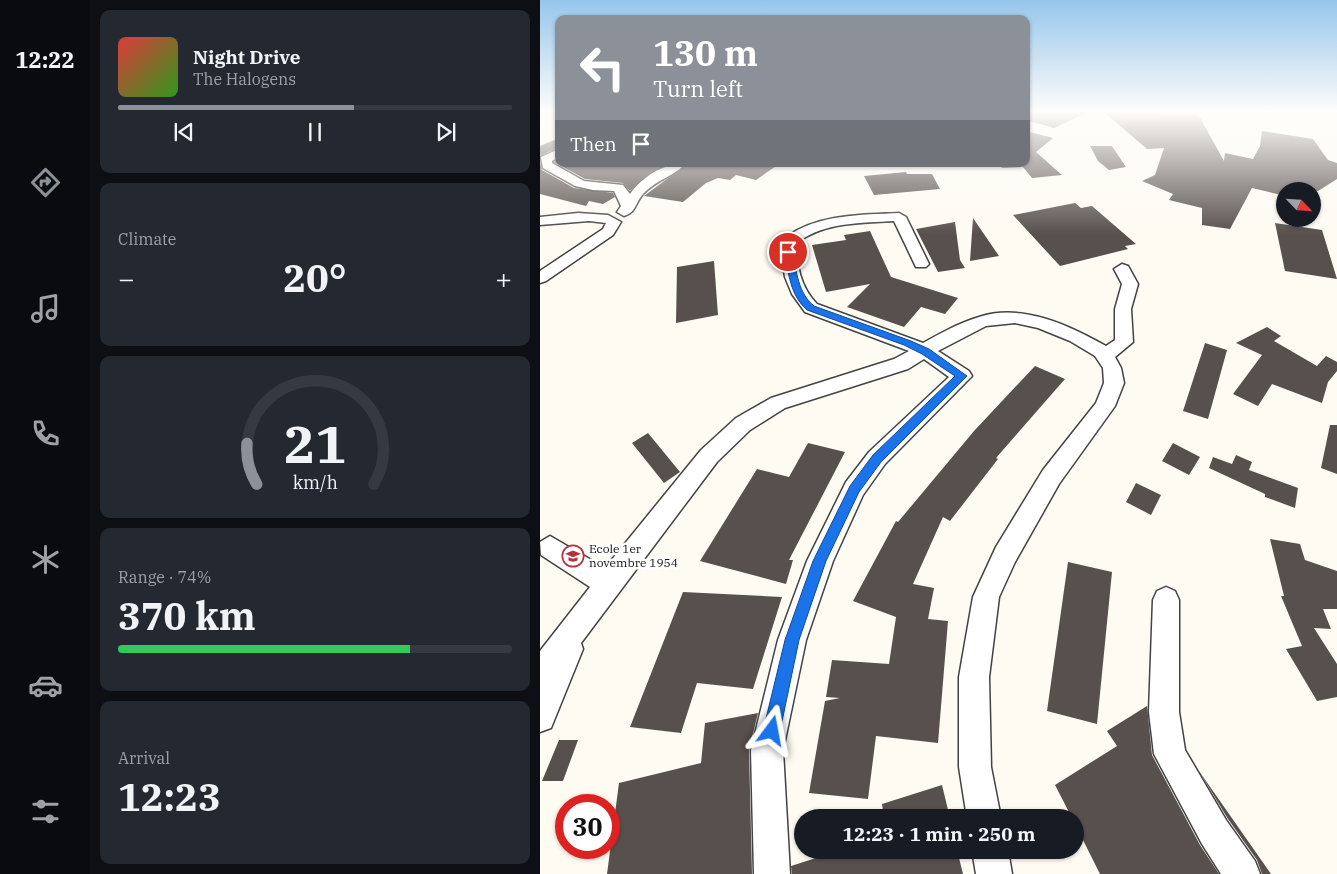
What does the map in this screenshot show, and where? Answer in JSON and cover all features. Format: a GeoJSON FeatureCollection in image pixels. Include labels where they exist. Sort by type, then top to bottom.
{"type":"FeatureCollection","features":[{"type":"Feature","properties":{"kind":"street"},"geometry":{"type":"LineString","coordinates":[[555,154],[545,160],[547,165],[586,186],[621,189],[626,194],[628,209]]}},
{"type":"Feature","properties":{"kind":"street"},"geometry":{"type":"LineString","coordinates":[[540,221],[610,218],[628,209],[638,192],[654,177],[673,167]]}},
{"type":"Feature","properties":{"kind":"street"},"geometry":{"type":"LineString","coordinates":[[772,874],[768,750],[792,640],[820,561],[854,489],[877,458],[962,376],[926,352],[908,343],[811,308],[802,301],[797,291],[788,252],[791,240],[807,229],[855,220],[899,217],[921,264]]}},
{"type":"Feature","properties":{"kind":"street"},"geometry":{"type":"LineString","coordinates":[[540,278],[608,232],[614,222],[610,218]]}},
{"type":"Feature","properties":{"kind":"street"},"geometry":{"type":"LineString","coordinates":[[1104,356],[1124,342],[1123,309],[1130,284],[1122,269]]}},
{"type":"Feature","properties":{"kind":"street"},"geometry":{"type":"LineString","coordinates":[[540,674],[709,456],[743,424],[778,403],[902,364],[926,352],[950,336],[983,321],[1015,318],[1043,324],[1076,337],[1102,352],[1112,368],[1114,383],[1105,406],[1051,477],[1005,555],[986,597],[974,677],[975,766],[982,809]]}},
{"type":"Feature","properties":{"kind":"street"},"geometry":{"type":"LineString","coordinates":[[550,547],[608,584]]}},
{"type":"Feature","properties":{"kind":"street"},"geometry":{"type":"LineString","coordinates":[[1166,600],[1164,712],[1170,754],[1214,832],[1242,874]]}},
{"type":"Feature","properties":{"kind":"street"},"geometry":{"type":"LineString","coordinates":[[540,717],[585,614]]}},
{"type":"Feature","properties":{"kind":"street"},"geometry":{"type":"LineString","coordinates":[[992,859],[994,874]]}},
{"type":"Feature","properties":{"kind":"building"},"geometry":{"type":"Polygon","coordinates":[[[1030,153],[1037,153],[1062,175],[1032,178],[1023,167],[1030,167],[1030,153]]]}},
{"type":"Feature","properties":{"kind":"building"},"geometry":{"type":"Polygon","coordinates":[[[1094,153],[1117,153],[1126,167],[1109,170],[1098,161],[1094,153]]]}},
{"type":"Feature","properties":{"kind":"building"},"geometry":{"type":"Polygon","coordinates":[[[1162,153],[1219,153],[1224,161],[1225,153],[1253,159],[1256,153],[1323,153],[1328,160],[1337,163],[1337,179],[1321,189],[1321,182],[1276,182],[1276,194],[1252,188],[1230,229],[1202,225],[1202,208],[1169,200],[1173,194],[1142,181],[1155,175],[1162,153]]]}},
{"type":"Feature","properties":{"kind":"building"},"geometry":{"type":"Polygon","coordinates":[[[540,162],[542,170],[574,188],[613,193],[615,197],[603,204],[589,201],[586,206],[540,194],[540,162]]]}},
{"type":"Feature","properties":{"kind":"building"},"geometry":{"type":"Polygon","coordinates":[[[563,167],[664,167],[647,175],[630,191],[623,183],[585,179],[563,167]]]}},
{"type":"Feature","properties":{"kind":"building"},"geometry":{"type":"Polygon","coordinates":[[[683,167],[775,167],[756,180],[736,175],[730,180],[718,178],[706,183],[683,202],[644,196],[683,167]]]}},
{"type":"Feature","properties":{"kind":"building"},"geometry":{"type":"Polygon","coordinates":[[[906,172],[907,174],[932,174],[940,189],[874,195],[864,176],[906,172]]]}},
{"type":"Feature","properties":{"kind":"building"},"geometry":{"type":"Polygon","coordinates":[[[1075,203],[1081,208],[1092,206],[1136,244],[1125,246],[1128,249],[1060,266],[1013,215],[1075,203]]]}},
{"type":"Feature","properties":{"kind":"building"},"geometry":{"type":"Polygon","coordinates":[[[973,218],[999,256],[970,261],[973,218]]]}},
{"type":"Feature","properties":{"kind":"building"},"geometry":{"type":"Polygon","coordinates":[[[955,222],[960,260],[965,268],[938,272],[916,229],[955,222]]]}},
{"type":"Feature","properties":{"kind":"building"},"geometry":{"type":"Polygon","coordinates":[[[1276,228],[1322,230],[1337,279],[1285,271],[1276,228]]]}},
{"type":"Feature","properties":{"kind":"building"},"geometry":{"type":"Polygon","coordinates":[[[870,231],[891,277],[958,298],[945,314],[921,307],[904,327],[847,307],[870,284],[826,292],[812,245],[846,240],[844,235],[870,231]]]}},
{"type":"Feature","properties":{"kind":"building"},"geometry":{"type":"Polygon","coordinates":[[[714,261],[718,315],[676,323],[677,267],[714,261]]]}},
{"type":"Feature","properties":{"kind":"building"},"geometry":{"type":"Polygon","coordinates":[[[1267,327],[1281,336],[1274,341],[1317,366],[1326,356],[1337,362],[1337,371],[1328,382],[1322,403],[1272,384],[1258,406],[1233,394],[1262,355],[1236,343],[1267,327]]]}},
{"type":"Feature","properties":{"kind":"building"},"geometry":{"type":"Polygon","coordinates":[[[1205,343],[1227,350],[1208,419],[1183,411],[1205,343]]]}},
{"type":"Feature","properties":{"kind":"building"},"geometry":{"type":"Polygon","coordinates":[[[1035,366],[1065,379],[996,458],[998,459],[950,521],[943,517],[913,584],[934,588],[928,619],[948,621],[938,743],[876,736],[868,799],[809,793],[825,701],[840,698],[826,697],[832,660],[889,664],[896,617],[853,601],[896,521],[898,522],[974,431],[1035,366]]]}},
{"type":"Feature","properties":{"kind":"building"},"geometry":{"type":"Polygon","coordinates":[[[1330,425],[1337,425],[1337,474],[1321,468],[1330,425]]]}},
{"type":"Feature","properties":{"kind":"building"},"geometry":{"type":"Polygon","coordinates":[[[648,433],[680,472],[664,483],[632,443],[648,433]]]}},
{"type":"Feature","properties":{"kind":"building"},"geometry":{"type":"Polygon","coordinates":[[[808,443],[845,452],[789,560],[793,560],[786,584],[700,561],[757,469],[789,477],[808,443]]]}},
{"type":"Feature","properties":{"kind":"building"},"geometry":{"type":"Polygon","coordinates":[[[1173,443],[1200,457],[1189,475],[1162,461],[1173,443]]]}},
{"type":"Feature","properties":{"kind":"building"},"geometry":{"type":"Polygon","coordinates":[[[1236,455],[1252,462],[1249,470],[1298,488],[1295,508],[1265,497],[1265,494],[1209,468],[1213,457],[1232,464],[1236,455]]]}},
{"type":"Feature","properties":{"kind":"building"},"geometry":{"type":"Polygon","coordinates":[[[1136,483],[1161,495],[1151,515],[1126,502],[1136,483]]]}},
{"type":"Feature","properties":{"kind":"building"},"geometry":{"type":"Polygon","coordinates":[[[1270,539],[1300,544],[1305,560],[1337,571],[1337,609],[1323,609],[1331,629],[1314,628],[1337,664],[1337,697],[1317,701],[1286,649],[1302,646],[1281,596],[1284,596],[1270,539]]]}},
{"type":"Feature","properties":{"kind":"building"},"geometry":{"type":"Polygon","coordinates":[[[1068,562],[1112,572],[1097,724],[1047,711],[1068,562]]]}},
{"type":"Feature","properties":{"kind":"building"},"geometry":{"type":"Polygon","coordinates":[[[683,592],[782,597],[753,689],[697,683],[681,733],[630,727],[683,592]]]}},
{"type":"Feature","properties":{"kind":"building"},"geometry":{"type":"Polygon","coordinates":[[[1147,706],[1152,755],[1200,845],[1219,874],[1100,874],[1084,842],[1084,809],[1067,809],[1055,785],[1117,746],[1107,731],[1147,706]]]}},
{"type":"Feature","properties":{"kind":"building"},"geometry":{"type":"Polygon","coordinates":[[[758,713],[749,750],[752,874],[607,874],[609,859],[620,859],[620,794],[618,794],[619,783],[701,763],[705,723],[758,713]]]}},
{"type":"Feature","properties":{"kind":"building"},"geometry":{"type":"Polygon","coordinates":[[[559,740],[578,740],[563,781],[542,781],[559,740]]]}},
{"type":"Feature","properties":{"kind":"building"},"geometry":{"type":"Polygon","coordinates":[[[1199,771],[1271,874],[1262,874],[1257,860],[1228,819],[1199,771]]]}},
{"type":"Feature","properties":{"kind":"building"},"geometry":{"type":"Polygon","coordinates":[[[942,785],[948,809],[883,809],[882,804],[942,785]]]}},
{"type":"Feature","properties":{"kind":"building"},"geometry":{"type":"Polygon","coordinates":[[[813,859],[959,859],[963,874],[792,874],[791,866],[813,859]]]}},
{"type":"Feature","properties":{"kind":"place","name":"Ecole 1er novembre 1954"},"geometry":{"type":"Point","coordinates":[573,556]}},
{"type":"Feature","properties":{"kind":"route"},"geometry":{"type":"LineString","coordinates":[[772,731],[792,640],[820,561],[854,489],[877,458],[962,376],[926,352],[908,343],[811,308],[802,301],[797,291],[788,252]]}}]}
